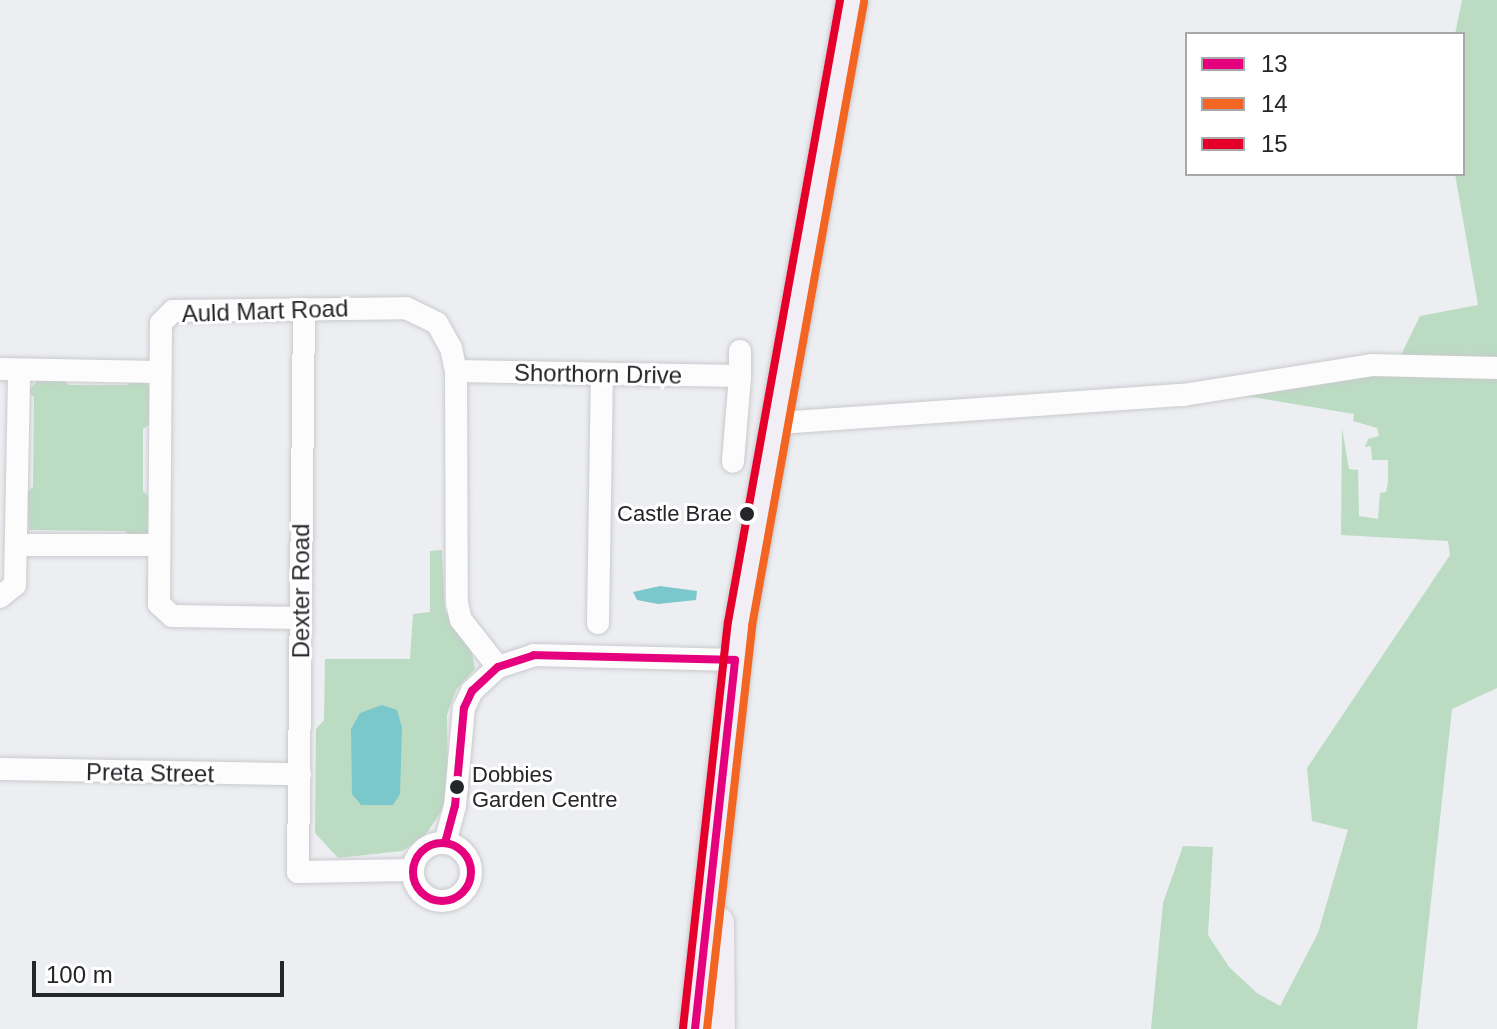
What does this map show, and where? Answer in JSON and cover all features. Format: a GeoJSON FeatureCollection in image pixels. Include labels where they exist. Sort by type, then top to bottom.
{"type":"FeatureCollection","features":[{"type":"Feature","properties":{"kind":"highway"},"geometry":{"type":"LineString","coordinates":[[695,1029],[735,660],[852,0]]}},
{"type":"Feature","properties":{"kind":"highway"},"geometry":{"type":"LineString","coordinates":[[714,848],[721,997],[719,1029]]}},
{"type":"Feature","properties":{"kind":"highway"},"geometry":{"type":"LineString","coordinates":[[721,997],[734,1029]]}},
{"type":"Feature","properties":{"kind":"street","name":"Auld Mart Road"},"geometry":{"type":"LineString","coordinates":[[301,618],[172,616],[159,604],[161,323],[173,311],[406,308],[437,323],[451,348],[456,371],[457,603],[461,620],[498,667]]}},
{"type":"Feature","properties":{"kind":"street","name":"Dexter Road"},"geometry":{"type":"LineString","coordinates":[[304,309],[298,872],[413,870]]}},
{"type":"Feature","properties":{"kind":"street"},"geometry":{"type":"LineString","coordinates":[[733,462],[740,351]]}},
{"type":"Feature","properties":{"kind":"street"},"geometry":{"type":"LineString","coordinates":[[779,423],[1183,395],[1372,365],[1497,368]]}},
{"type":"Feature","properties":{"kind":"street"},"geometry":{"type":"LineString","coordinates":[[0,597],[15,585],[10,369],[160,372]]}},
{"type":"Feature","properties":{"kind":"street","name":"Shorthorn Drive"},"geometry":{"type":"LineString","coordinates":[[456,371],[740,376]]}},
{"type":"Feature","properties":{"kind":"street"},"geometry":{"type":"LineString","coordinates":[[598,623],[602,375]]}},
{"type":"Feature","properties":{"kind":"street"},"geometry":{"type":"LineString","coordinates":[[16,545],[159,545]]}},
{"type":"Feature","properties":{"kind":"street"},"geometry":{"type":"LineString","coordinates":[[445,843],[455,806],[464,708],[472,691],[498,667],[534,655],[735,660]]}},
{"type":"Feature","properties":{"kind":"street","name":"Preta Street"},"geometry":{"type":"LineString","coordinates":[[0,769],[300,774]]}},
{"type":"Feature","properties":{"kind":"street"},"geometry":{"type":"LineString","coordinates":[[445,843],[467,857],[471,875],[464,891],[448,900],[430,898],[418,887],[413,870],[420,853],[445,843]]}},
{"type":"Feature","properties":{"kind":"green space"},"geometry":{"type":"Polygon","coordinates":[[[1462,0],[1497,0],[1497,363],[1400,357],[1420,316],[1478,305],[1455,176],[1465,176],[1465,32],[1455,32],[1462,0]]]}},
{"type":"Feature","properties":{"kind":"green space"},"geometry":{"type":"Polygon","coordinates":[[[1377,369],[1497,372],[1497,688],[1452,709],[1417,1029],[1151,1029],[1163,903],[1183,846],[1213,847],[1208,935],[1229,967],[1257,993],[1280,1006],[1318,933],[1348,830],[1312,821],[1307,768],[1450,555],[1448,541],[1341,535],[1342,428],[1349,469],[1358,470],[1359,516],[1378,519],[1380,493],[1386,492],[1388,482],[1388,460],[1372,460],[1371,446],[1365,447],[1368,439],[1379,436],[1377,428],[1353,421],[1354,414],[1234,394],[1377,369]]]}},
{"type":"Feature","properties":{"kind":"green space"},"geometry":{"type":"Polygon","coordinates":[[[41,377],[61,378],[69,385],[127,385],[135,379],[154,388],[153,422],[143,429],[143,491],[152,500],[151,531],[134,539],[125,531],[29,530],[26,493],[33,487],[34,397],[27,392],[41,377]]]}},
{"type":"Feature","properties":{"kind":"green space"},"geometry":{"type":"Polygon","coordinates":[[[442,550],[445,611],[472,652],[475,669],[456,690],[447,715],[448,790],[441,812],[424,837],[402,851],[338,858],[315,833],[316,729],[324,720],[325,659],[410,659],[413,614],[430,612],[430,551],[442,550]]]}},
{"type":"Feature","properties":{"kind":"water"},"geometry":{"type":"Polygon","coordinates":[[[660,586],[697,591],[696,600],[658,604],[637,600],[633,592],[660,586]]]}},
{"type":"Feature","properties":{"kind":"water"},"geometry":{"type":"Polygon","coordinates":[[[382,705],[397,710],[402,728],[400,794],[393,805],[361,805],[352,794],[351,729],[360,713],[382,705]]]}},
{"type":"Feature","properties":{"kind":"transit line","name":"15"},"geometry":{"type":"LineString","coordinates":[[683,1028],[728,622],[840,0]]}},
{"type":"Feature","properties":{"kind":"transit line","name":"14"},"geometry":{"type":"LineString","coordinates":[[707,1029],[752,626],[864,2]]}},
{"type":"Feature","properties":{"kind":"transit line","name":"13"},"geometry":{"type":"LineString","coordinates":[[445,843],[455,806],[464,708],[472,691],[498,667],[534,655],[735,660]]}},
{"type":"Feature","properties":{"kind":"transit line","name":"13"},"geometry":{"type":"LineString","coordinates":[[695,1029],[735,660]]}},
{"type":"Feature","properties":{"kind":"transit line","name":"13"},"geometry":{"type":"LineString","coordinates":[[442,843],[453,845],[462,852],[469,861],[471,872],[469,883],[462,892],[453,899],[442,901],[431,899],[422,892],[415,883],[413,872],[415,861],[422,852],[431,845],[442,843]]}},
{"type":"Feature","properties":{"kind":"place","name":"Castle Brae"},"geometry":{"type":"Point","coordinates":[747,514]}},
{"type":"Feature","properties":{"kind":"place","name":"Dobbies Garden Centre"},"geometry":{"type":"Point","coordinates":[457,787]}}]}
